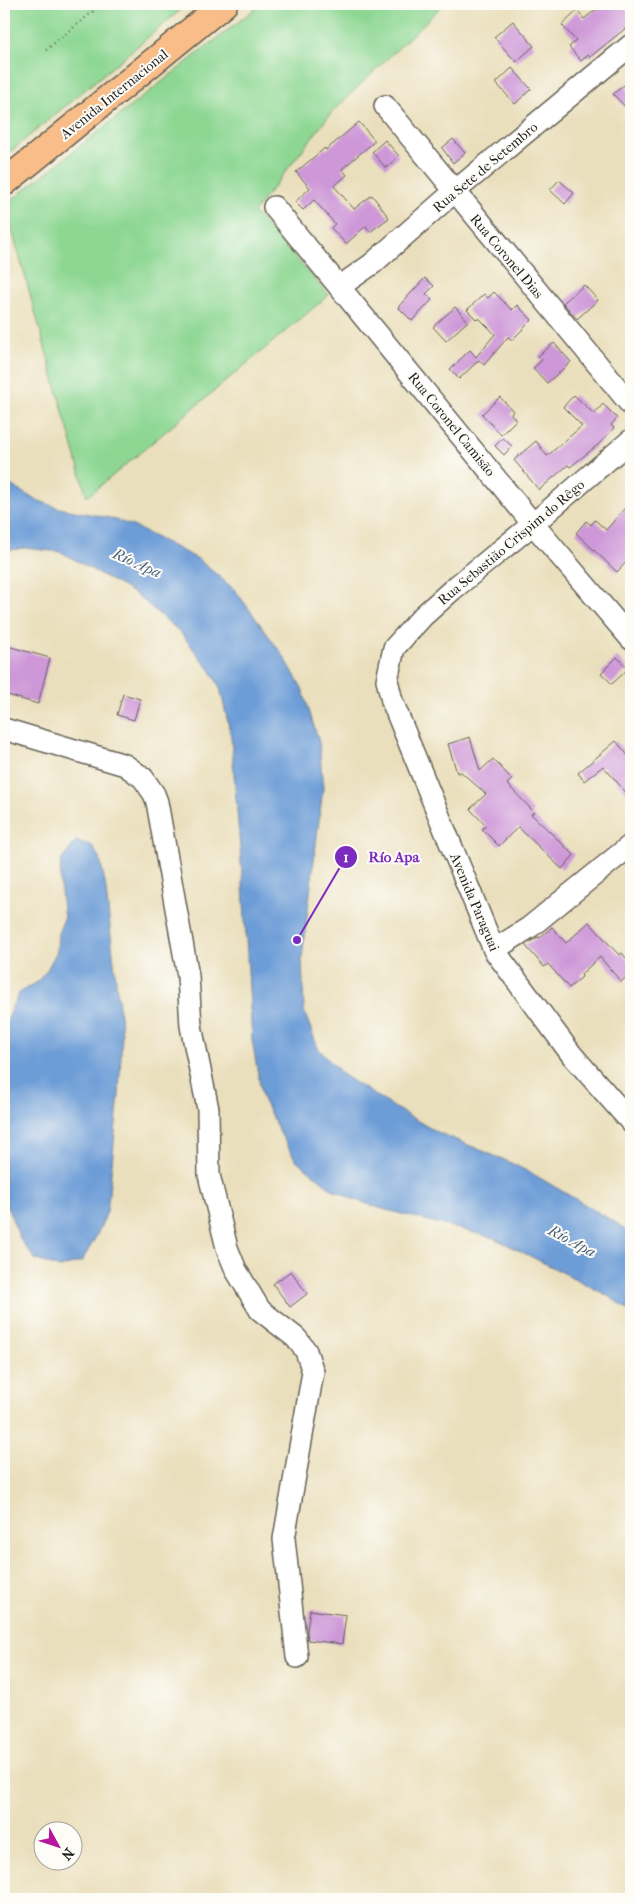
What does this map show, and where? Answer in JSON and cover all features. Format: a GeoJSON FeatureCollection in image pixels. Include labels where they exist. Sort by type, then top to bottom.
{"type":"FeatureCollection","features":[{"type":"Feature","properties":{"kind":"main road","name":"Avenida Internacional"},"geometry":{"type":"LineString","coordinates":[[4,183],[224,4]]}},
{"type":"Feature","properties":{"kind":"street","name":"Rua Sete de Setembro"},"geometry":{"type":"LineString","coordinates":[[339,287],[372,264],[454,192],[631,45]]}},
{"type":"Feature","properties":{"kind":"street","name":"Rua Coronel Dias"},"geometry":{"type":"LineString","coordinates":[[385,106],[631,405]]}},
{"type":"Feature","properties":{"kind":"street","name":"Rua Coronel Camisão"},"geometry":{"type":"LineString","coordinates":[[274,207],[533,524],[631,639]]}},
{"type":"Feature","properties":{"kind":"street","name":"Rua Sebastião Crispim do Rêgo"},"geometry":{"type":"LineString","coordinates":[[394,648],[423,616],[452,590],[631,440]]}},
{"type":"Feature","properties":{"kind":"street","name":"Avenida Paraguai"},"geometry":{"type":"LineString","coordinates":[[394,648],[387,680],[392,701],[494,950],[572,1055],[631,1122]]}},
{"type":"Feature","properties":{"kind":"street"},"geometry":{"type":"LineString","coordinates":[[4,728],[124,765],[144,778],[157,802],[188,976],[191,1026],[208,1109],[209,1175],[227,1248],[236,1270],[260,1310],[296,1338],[306,1351],[312,1372],[284,1539],[297,1658]]}},
{"type":"Feature","properties":{"kind":"street"},"geometry":{"type":"LineString","coordinates":[[494,950],[530,927],[631,845]]}},
{"type":"Feature","properties":{"kind":"path"},"geometry":{"type":"LineString","coordinates":[[46,50],[102,4]]}},
{"type":"Feature","properties":{"kind":"green space"},"geometry":{"type":"Polygon","coordinates":[[[4,4],[188,4],[4,157],[4,4]]]}},
{"type":"Feature","properties":{"kind":"green space"},"geometry":{"type":"Polygon","coordinates":[[[261,4],[444,4],[332,112],[254,212],[329,295],[87,497],[5,205],[261,4]]]}},
{"type":"Feature","properties":{"kind":"water"},"geometry":{"type":"Polygon","coordinates":[[[4,481],[34,499],[59,508],[110,518],[133,526],[198,559],[235,590],[285,658],[302,688],[319,742],[323,788],[302,958],[304,1011],[318,1048],[344,1076],[402,1112],[437,1132],[533,1174],[618,1224],[631,1235],[631,1312],[610,1297],[494,1238],[379,1208],[353,1199],[332,1189],[295,1159],[262,1097],[252,1040],[243,886],[231,736],[220,688],[211,671],[180,632],[137,595],[61,552],[24,548],[4,551],[4,481]]]}},
{"type":"Feature","properties":{"kind":"water"},"geometry":{"type":"Polygon","coordinates":[[[76,841],[91,845],[100,859],[105,882],[122,1034],[119,1095],[107,1212],[96,1237],[82,1261],[60,1268],[35,1259],[21,1241],[4,1199],[4,1032],[12,1007],[20,992],[36,983],[47,970],[57,951],[58,933],[64,919],[60,883],[61,861],[76,841]]]}},
{"type":"Feature","properties":{"kind":"building"},"geometry":{"type":"Polygon","coordinates":[[[603,4],[622,4],[631,15],[631,24],[590,57],[588,55],[581,61],[569,47],[576,41],[562,25],[577,11],[584,19],[603,4]]]}},
{"type":"Feature","properties":{"kind":"building"},"geometry":{"type":"Polygon","coordinates":[[[513,21],[534,46],[516,62],[494,37],[513,21]]]}},
{"type":"Feature","properties":{"kind":"building"},"geometry":{"type":"Polygon","coordinates":[[[512,68],[531,89],[515,104],[496,83],[512,68]]]}},
{"type":"Feature","properties":{"kind":"building"},"geometry":{"type":"Polygon","coordinates":[[[624,85],[631,93],[631,113],[613,94],[624,85]]]}},
{"type":"Feature","properties":{"kind":"building"},"geometry":{"type":"Polygon","coordinates":[[[359,122],[375,141],[342,169],[347,175],[334,186],[354,209],[372,195],[389,218],[370,232],[366,226],[346,244],[331,228],[335,224],[314,200],[303,210],[295,202],[310,188],[296,172],[359,122]]]}},
{"type":"Feature","properties":{"kind":"building"},"geometry":{"type":"Polygon","coordinates":[[[453,139],[465,153],[453,163],[442,148],[453,139]]]}},
{"type":"Feature","properties":{"kind":"building"},"geometry":{"type":"Polygon","coordinates":[[[385,140],[399,156],[386,168],[372,152],[385,140]]]}},
{"type":"Feature","properties":{"kind":"building"},"geometry":{"type":"Polygon","coordinates":[[[559,180],[574,193],[565,204],[550,190],[559,180]]]}},
{"type":"Feature","properties":{"kind":"building"},"geometry":{"type":"Polygon","coordinates":[[[425,278],[434,286],[426,294],[432,300],[412,321],[398,307],[425,278]]]}},
{"type":"Feature","properties":{"kind":"building"},"geometry":{"type":"Polygon","coordinates":[[[584,285],[598,300],[577,319],[563,303],[584,285]]]}},
{"type":"Feature","properties":{"kind":"building"},"geometry":{"type":"Polygon","coordinates":[[[494,292],[512,310],[517,305],[532,320],[512,340],[508,337],[484,365],[479,360],[459,379],[450,369],[470,350],[476,357],[495,334],[479,318],[477,320],[467,310],[484,294],[488,298],[494,292]]]}},
{"type":"Feature","properties":{"kind":"building"},"geometry":{"type":"Polygon","coordinates":[[[455,307],[468,321],[446,341],[433,327],[455,307]]]}},
{"type":"Feature","properties":{"kind":"building"},"geometry":{"type":"Polygon","coordinates":[[[554,343],[571,362],[547,383],[533,368],[542,360],[538,356],[554,343]]]}},
{"type":"Feature","properties":{"kind":"building"},"geometry":{"type":"Polygon","coordinates":[[[574,395],[594,414],[603,404],[617,418],[611,425],[614,428],[599,444],[570,467],[568,465],[539,490],[514,460],[536,441],[547,456],[582,426],[563,407],[574,395]]]}},
{"type":"Feature","properties":{"kind":"building"},"geometry":{"type":"Polygon","coordinates":[[[500,397],[513,411],[511,414],[516,420],[501,435],[482,414],[500,397]]]}},
{"type":"Feature","properties":{"kind":"building"},"geometry":{"type":"Polygon","coordinates":[[[503,438],[512,446],[504,455],[495,446],[503,438]]]}},
{"type":"Feature","properties":{"kind":"building"},"geometry":{"type":"Polygon","coordinates":[[[631,501],[631,557],[617,572],[576,533],[586,521],[591,525],[595,520],[606,530],[631,501]]]}},
{"type":"Feature","properties":{"kind":"building"},"geometry":{"type":"Polygon","coordinates":[[[4,645],[50,658],[38,704],[4,694],[4,645]]]}},
{"type":"Feature","properties":{"kind":"building"},"geometry":{"type":"Polygon","coordinates":[[[617,657],[628,669],[612,684],[601,673],[617,657]]]}},
{"type":"Feature","properties":{"kind":"building"},"geometry":{"type":"Polygon","coordinates":[[[123,694],[140,699],[134,720],[117,715],[123,694]]]}},
{"type":"Feature","properties":{"kind":"building"},"geometry":{"type":"Polygon","coordinates":[[[470,737],[480,771],[493,759],[512,779],[507,784],[534,812],[531,814],[574,855],[562,869],[518,827],[499,846],[482,829],[486,826],[470,809],[486,794],[461,772],[457,773],[448,744],[470,737]]]}},
{"type":"Feature","properties":{"kind":"building"},"geometry":{"type":"Polygon","coordinates":[[[616,741],[631,759],[631,798],[603,766],[584,781],[578,773],[616,741]]]}},
{"type":"Feature","properties":{"kind":"building"},"geometry":{"type":"Polygon","coordinates":[[[589,922],[619,955],[622,953],[631,964],[631,973],[621,982],[600,957],[569,988],[548,964],[544,967],[525,945],[539,938],[552,927],[566,943],[589,922]]]}},
{"type":"Feature","properties":{"kind":"building"},"geometry":{"type":"Polygon","coordinates":[[[291,1271],[307,1294],[290,1307],[273,1284],[291,1271]]]}},
{"type":"Feature","properties":{"kind":"building"},"geometry":{"type":"Polygon","coordinates":[[[310,1610],[346,1615],[342,1644],[308,1640],[307,1631],[310,1610]]]}},
{"type":"Feature","properties":{"kind":"place","name":"Río Apa"},"geometry":{"type":"Point","coordinates":[297,940]}}]}
